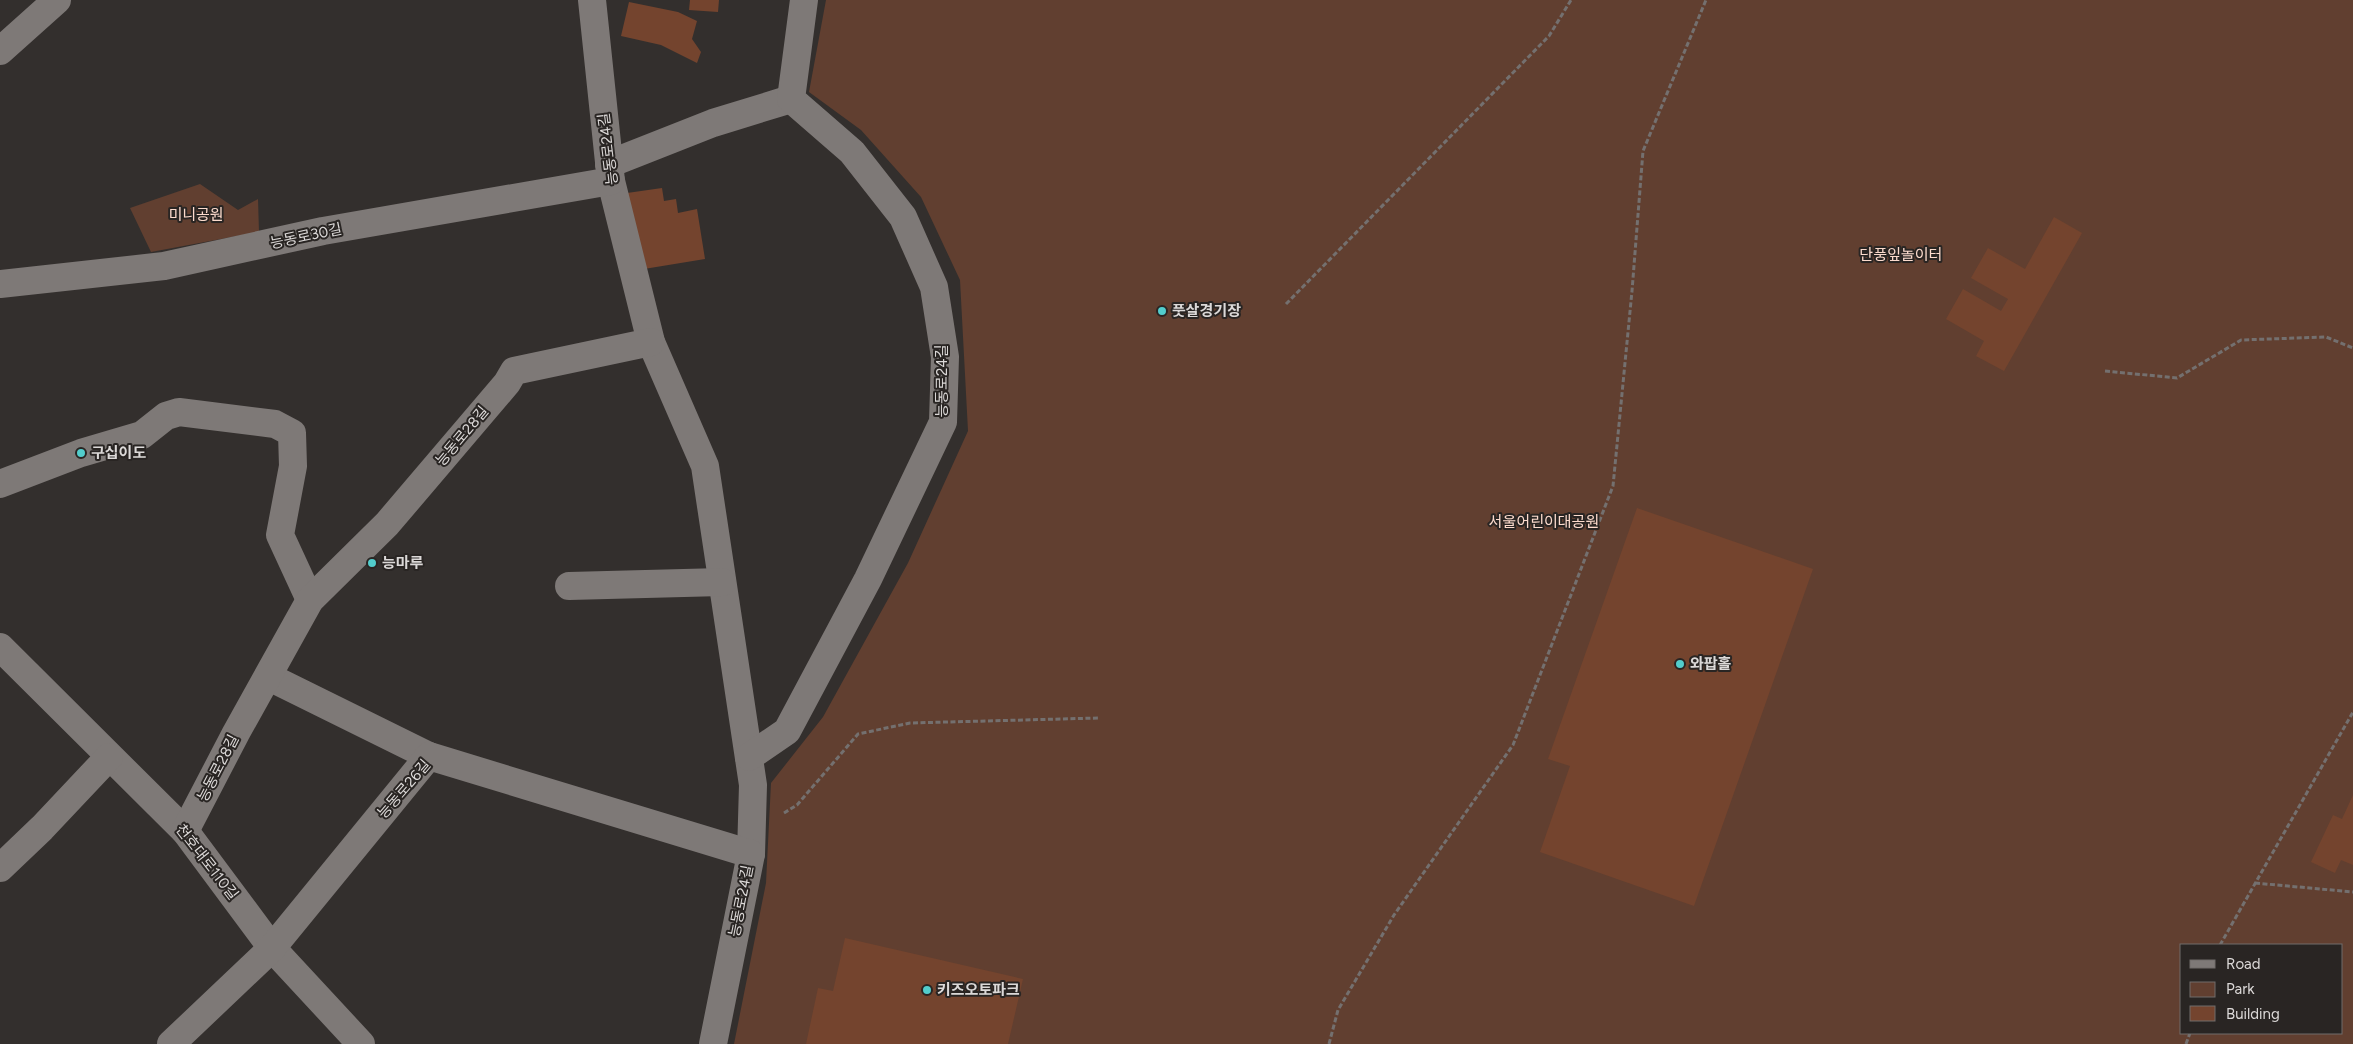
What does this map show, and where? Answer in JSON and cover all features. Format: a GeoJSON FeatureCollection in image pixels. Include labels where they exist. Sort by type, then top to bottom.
{"type":"FeatureCollection","features":[{"type":"Feature","properties":{"kind":"street"},"geometry":{"type":"LineString","coordinates":[[0,51],[57,0]]}},
{"type":"Feature","properties":{"kind":"street","name":"능동로24길"},"geometry":{"type":"LineString","coordinates":[[592,0],[610,172],[651,342],[705,466],[753,785],[751,854],[713,1044]]}},
{"type":"Feature","properties":{"kind":"street"},"geometry":{"type":"LineString","coordinates":[[791,99],[804,0]]}},
{"type":"Feature","properties":{"kind":"street","name":"능동로24길"},"geometry":{"type":"LineString","coordinates":[[749,757],[787,731],[868,579],[943,422],[944,357],[934,287],[903,217],[852,152],[791,99]]}},
{"type":"Feature","properties":{"kind":"street","name":"능동로30길"},"geometry":{"type":"LineString","coordinates":[[0,284],[164,266],[610,172],[713,123],[791,99]]}},
{"type":"Feature","properties":{"kind":"street","name":"능동로28길"},"geometry":{"type":"LineString","coordinates":[[185,831],[236,733],[269,677],[310,600],[387,524],[507,383],[514,371],[651,342]]}},
{"type":"Feature","properties":{"kind":"street"},"geometry":{"type":"LineString","coordinates":[[0,484],[81,453],[142,434],[166,416],[179,412],[275,424],[285,428],[292,434],[294,466],[280,535],[310,600]]}},
{"type":"Feature","properties":{"kind":"street"},"geometry":{"type":"LineString","coordinates":[[569,586],[722,582]]}},
{"type":"Feature","properties":{"kind":"street","name":"천호대로110길"},"geometry":{"type":"LineString","coordinates":[[0,647],[185,831],[272,948],[361,1044]]}},
{"type":"Feature","properties":{"kind":"street"},"geometry":{"type":"LineString","coordinates":[[269,677],[428,756]]}},
{"type":"Feature","properties":{"kind":"street","name":"능동로26길"},"geometry":{"type":"LineString","coordinates":[[171,1044],[272,948],[428,756],[751,854]]}},
{"type":"Feature","properties":{"kind":"street"},"geometry":{"type":"LineString","coordinates":[[0,868],[42,828],[109,757]]}},
{"type":"Feature","properties":{"kind":"path"},"geometry":{"type":"LineString","coordinates":[[1286,304],[1549,36],[1571,0]]}},
{"type":"Feature","properties":{"kind":"path"},"geometry":{"type":"LineString","coordinates":[[1329,1044],[1338,1010],[1394,915],[1512,745],[1613,486],[1632,292],[1643,152],[1706,0]]}},
{"type":"Feature","properties":{"kind":"path"},"geometry":{"type":"LineString","coordinates":[[2105,372],[2177,378],[2241,340],[2326,337],[2353,348]]}},
{"type":"Feature","properties":{"kind":"path"},"geometry":{"type":"LineString","coordinates":[[2221,944],[2353,712]]}},
{"type":"Feature","properties":{"kind":"path"},"geometry":{"type":"LineString","coordinates":[[752,825],[769,823],[797,805],[858,734],[910,723],[1098,718]]}},
{"type":"Feature","properties":{"kind":"path"},"geometry":{"type":"LineString","coordinates":[[2256,883],[2353,892]]}},
{"type":"Feature","properties":{"kind":"green space","name":"서울어린이대공원"},"geometry":{"type":"Polygon","coordinates":[[[826,0],[2353,0],[2353,1044],[734,1044],[766,883],[771,783],[823,717],[908,563],[968,431],[960,280],[921,197],[861,130],[809,92],[826,0]]]}},
{"type":"Feature","properties":{"kind":"green space","name":"미니공원"},"geometry":{"type":"Polygon","coordinates":[[[200,184],[238,210],[258,199],[259,232],[151,252],[130,208],[200,184]]]}},
{"type":"Feature","properties":{"kind":"building"},"geometry":{"type":"Polygon","coordinates":[[[690,0],[719,0],[718,12],[689,10],[690,0]]]}},
{"type":"Feature","properties":{"kind":"building"},"geometry":{"type":"Polygon","coordinates":[[[629,2],[678,12],[697,21],[692,39],[701,52],[697,63],[661,45],[621,36],[629,2]]]}},
{"type":"Feature","properties":{"kind":"building"},"geometry":{"type":"Polygon","coordinates":[[[662,188],[664,201],[676,199],[678,213],[697,209],[705,259],[644,269],[627,193],[662,188]]]}},
{"type":"Feature","properties":{"kind":"building"},"geometry":{"type":"Polygon","coordinates":[[[2054,217],[2082,233],[2004,371],[1976,356],[1984,341],[1946,319],[1963,289],[2001,311],[2008,299],[1971,278],[1988,248],[2025,269],[2054,217]]]}},
{"type":"Feature","properties":{"kind":"building","name":"와팝홀"},"geometry":{"type":"Polygon","coordinates":[[[1637,508],[1813,569],[1694,906],[1540,852],[1570,766],[1548,759],[1637,508]]]}},
{"type":"Feature","properties":{"kind":"building"},"geometry":{"type":"Polygon","coordinates":[[[2353,795],[2353,865],[2341,860],[2335,873],[2311,862],[2333,815],[2342,819],[2353,795]]]}},
{"type":"Feature","properties":{"kind":"building","name":"키즈오토파크"},"geometry":{"type":"Polygon","coordinates":[[[845,938],[1023,979],[1008,1044],[806,1044],[818,988],[833,991],[845,938]]]}},
{"type":"Feature","properties":{"kind":"place","name":"풋살경기장"},"geometry":{"type":"Point","coordinates":[1162,311]}},
{"type":"Feature","properties":{"kind":"place","name":"구십이도"},"geometry":{"type":"Point","coordinates":[81,453]}},
{"type":"Feature","properties":{"kind":"place","name":"능마루"},"geometry":{"type":"Point","coordinates":[372,563]}},
{"type":"Feature","properties":{"kind":"place","name":"와팝홀"},"geometry":{"type":"Point","coordinates":[1680,664]}},
{"type":"Feature","properties":{"kind":"place","name":"키즈오토파크"},"geometry":{"type":"Point","coordinates":[927,990]}},
{"type":"Feature","properties":{"kind":"park label","name":"단풍잎놀이터"},"geometry":{"type":"Point","coordinates":[1901,255]}}]}
